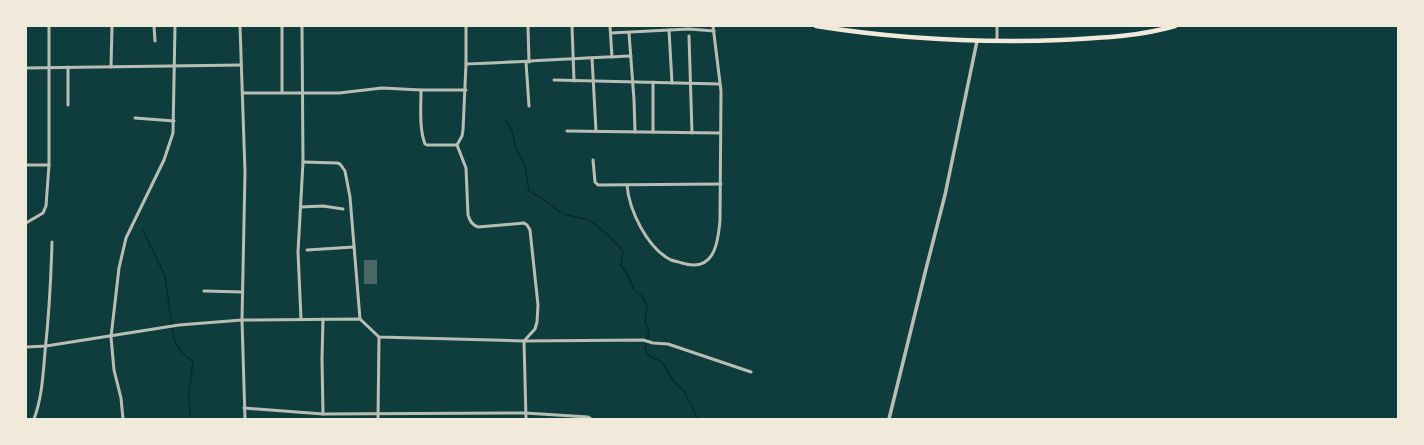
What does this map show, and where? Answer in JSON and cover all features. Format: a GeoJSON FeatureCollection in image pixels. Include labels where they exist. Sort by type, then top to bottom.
{"type":"FeatureCollection","features":[{"type":"Feature","properties":{"kind":"main road"},"geometry":{"type":"LineString","coordinates":[[816,26],[903,36],[977,41],[1120,36],[1149,33],[1174,26]]}},
{"type":"Feature","properties":{"kind":"street"},"geometry":{"type":"LineString","coordinates":[[26,222],[43,213],[46,206],[49,165],[49,26]]}},
{"type":"Feature","properties":{"kind":"street"},"geometry":{"type":"LineString","coordinates":[[111,67],[112,26]]}},
{"type":"Feature","properties":{"kind":"street"},"geometry":{"type":"LineString","coordinates":[[154,26],[154,41]]}},
{"type":"Feature","properties":{"kind":"street"},"geometry":{"type":"LineString","coordinates":[[123,419],[121,398],[114,370],[111,336],[121,260],[126,238],[170,146],[174,134],[175,26]]}},
{"type":"Feature","properties":{"kind":"street"},"geometry":{"type":"LineString","coordinates":[[240,26],[245,172],[242,320],[244,408],[246,419]]}},
{"type":"Feature","properties":{"kind":"street"},"geometry":{"type":"LineString","coordinates":[[282,26],[282,92]]}},
{"type":"Feature","properties":{"kind":"street"},"geometry":{"type":"LineString","coordinates":[[301,320],[298,252],[303,162],[302,26]]}},
{"type":"Feature","properties":{"kind":"street"},"geometry":{"type":"LineString","coordinates":[[457,145],[462,136],[463,130],[466,90],[466,26]]}},
{"type":"Feature","properties":{"kind":"street"},"geometry":{"type":"LineString","coordinates":[[528,26],[529,106]]}},
{"type":"Feature","properties":{"kind":"street"},"geometry":{"type":"LineString","coordinates":[[572,26],[574,81]]}},
{"type":"Feature","properties":{"kind":"street"},"geometry":{"type":"LineString","coordinates":[[610,26],[612,56]]}},
{"type":"Feature","properties":{"kind":"street"},"geometry":{"type":"LineString","coordinates":[[627,185],[629,200],[639,225],[652,243],[664,255],[671,260],[688,265],[700,266],[706,262],[714,252],[719,240],[721,184],[720,84],[713,26]]}},
{"type":"Feature","properties":{"kind":"street"},"geometry":{"type":"LineString","coordinates":[[997,26],[997,41]]}},
{"type":"Feature","properties":{"kind":"street"},"geometry":{"type":"LineString","coordinates":[[610,33],[690,29],[714,31]]}},
{"type":"Feature","properties":{"kind":"street"},"geometry":{"type":"LineString","coordinates":[[668,30],[672,83]]}},
{"type":"Feature","properties":{"kind":"street"},"geometry":{"type":"LineString","coordinates":[[629,33],[635,132]]}},
{"type":"Feature","properties":{"kind":"street"},"geometry":{"type":"LineString","coordinates":[[689,36],[692,133]]}},
{"type":"Feature","properties":{"kind":"street"},"geometry":{"type":"LineString","coordinates":[[889,419],[945,195],[977,41]]}},
{"type":"Feature","properties":{"kind":"street"},"geometry":{"type":"LineString","coordinates":[[466,64],[631,56]]}},
{"type":"Feature","properties":{"kind":"street"},"geometry":{"type":"LineString","coordinates":[[592,58],[596,131]]}},
{"type":"Feature","properties":{"kind":"street"},"geometry":{"type":"LineString","coordinates":[[26,68],[242,65]]}},
{"type":"Feature","properties":{"kind":"street"},"geometry":{"type":"LineString","coordinates":[[68,67],[68,105]]}},
{"type":"Feature","properties":{"kind":"street"},"geometry":{"type":"LineString","coordinates":[[554,80],[720,84]]}},
{"type":"Feature","properties":{"kind":"street"},"geometry":{"type":"LineString","coordinates":[[653,82],[653,132]]}},
{"type":"Feature","properties":{"kind":"street"},"geometry":{"type":"LineString","coordinates":[[242,92],[340,93],[382,88],[466,90]]}},
{"type":"Feature","properties":{"kind":"street"},"geometry":{"type":"LineString","coordinates":[[421,90],[421,116],[425,144],[457,145]]}},
{"type":"Feature","properties":{"kind":"street"},"geometry":{"type":"LineString","coordinates":[[135,118],[174,121]]}},
{"type":"Feature","properties":{"kind":"street"},"geometry":{"type":"LineString","coordinates":[[567,131],[720,134]]}},
{"type":"Feature","properties":{"kind":"street"},"geometry":{"type":"LineString","coordinates":[[457,145],[466,168],[468,215],[474,226],[478,227],[524,223],[530,230],[538,305],[535,329],[524,340],[526,419]]}},
{"type":"Feature","properties":{"kind":"street"},"geometry":{"type":"LineString","coordinates":[[593,160],[595,182],[598,185],[721,184]]}},
{"type":"Feature","properties":{"kind":"street"},"geometry":{"type":"LineString","coordinates":[[303,162],[337,163],[343,167],[350,197],[360,319],[379,337],[524,340],[644,340],[653,343],[668,344],[750,372]]}},
{"type":"Feature","properties":{"kind":"street"},"geometry":{"type":"LineString","coordinates":[[26,165],[49,165]]}},
{"type":"Feature","properties":{"kind":"street"},"geometry":{"type":"LineString","coordinates":[[301,206],[323,206],[343,209]]}},
{"type":"Feature","properties":{"kind":"street"},"geometry":{"type":"LineString","coordinates":[[34,419],[42,386],[51,278],[52,242]]}},
{"type":"Feature","properties":{"kind":"street"},"geometry":{"type":"LineString","coordinates":[[307,250],[354,247]]}},
{"type":"Feature","properties":{"kind":"street"},"geometry":{"type":"LineString","coordinates":[[204,292],[242,292]]}},
{"type":"Feature","properties":{"kind":"street"},"geometry":{"type":"LineString","coordinates":[[323,319],[323,414]]}},
{"type":"Feature","properties":{"kind":"street"},"geometry":{"type":"LineString","coordinates":[[26,346],[46,346],[179,325],[242,320],[360,319]]}},
{"type":"Feature","properties":{"kind":"street"},"geometry":{"type":"LineString","coordinates":[[378,419],[379,337]]}},
{"type":"Feature","properties":{"kind":"street"},"geometry":{"type":"LineString","coordinates":[[244,408],[323,414],[378,415],[526,413],[588,417],[591,419]]}},
{"type":"Feature","properties":{"kind":"building"},"geometry":{"type":"Polygon","coordinates":[[[364,260],[377,260],[377,284],[364,284],[364,260]]]}},
{"type":"Feature","properties":{"kind":"waterway"},"geometry":{"type":"LineString","coordinates":[[505,120],[512,130],[515,147],[525,165],[529,191],[563,214],[589,220],[608,235],[623,251],[621,265],[629,277],[634,290],[643,297],[647,305],[645,321],[649,332],[645,349],[649,356],[662,362],[674,382],[684,391],[698,419]]}},
{"type":"Feature","properties":{"kind":"waterway"},"geometry":{"type":"LineString","coordinates":[[143,230],[165,276],[174,340],[180,350],[193,362],[189,390],[190,419]]}}]}
